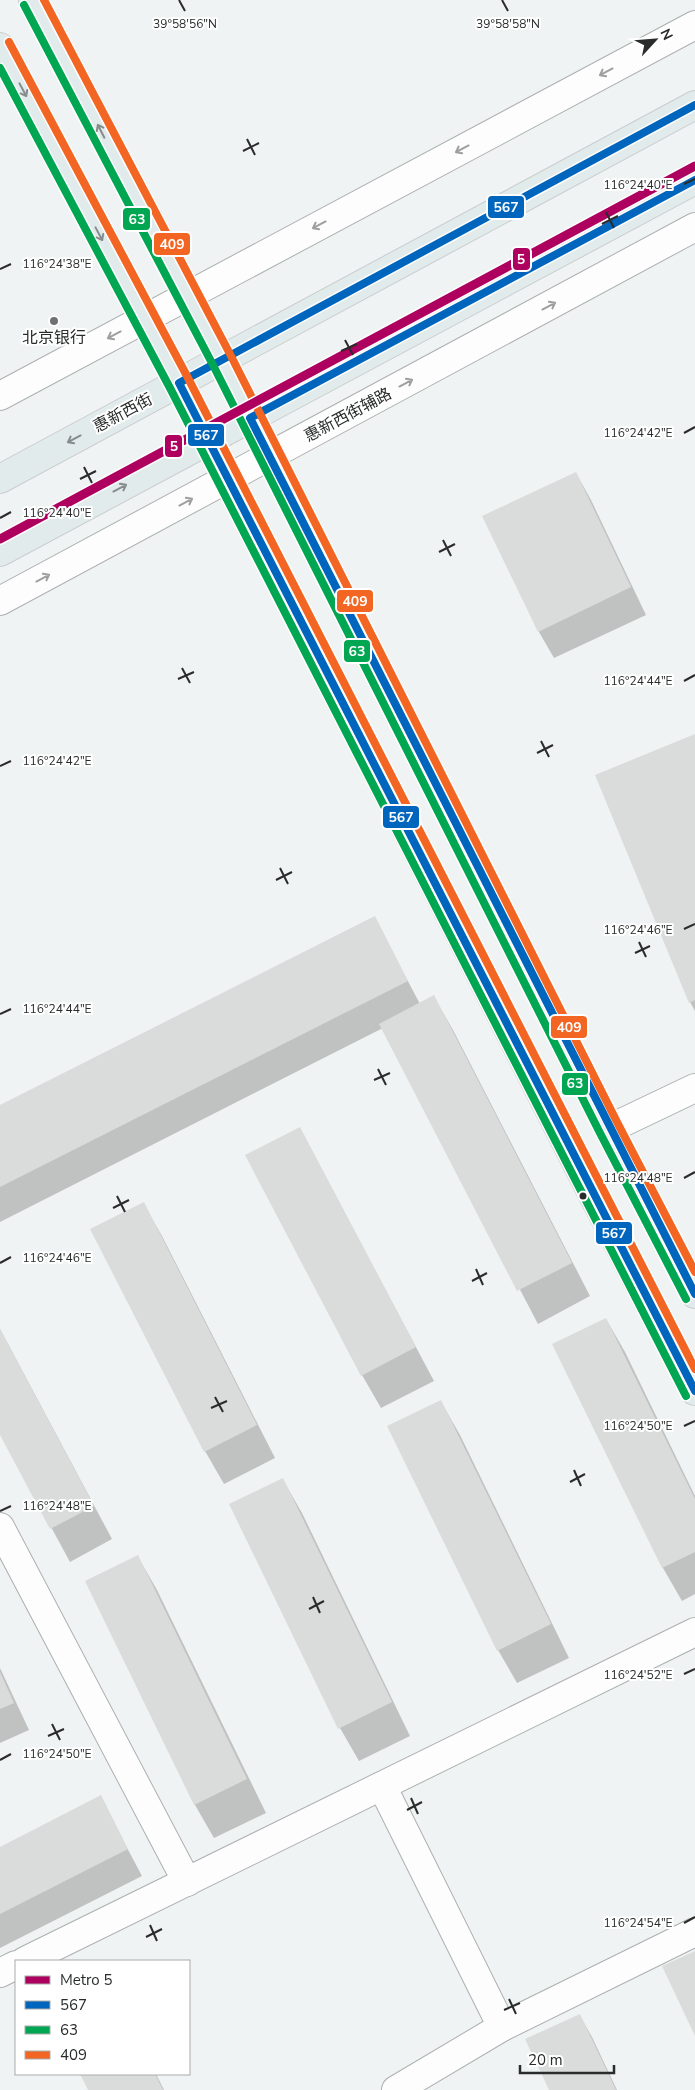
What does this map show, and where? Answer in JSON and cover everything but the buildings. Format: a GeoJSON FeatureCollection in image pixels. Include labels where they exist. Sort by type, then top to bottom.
{"type":"FeatureCollection","features":[{"type":"Feature","properties":{"kind":"main road"},"geometry":{"type":"LineString","coordinates":[[33,0],[222,360],[269,457],[609,1129],[695,1294]]}},
{"type":"Feature","properties":{"kind":"main road"},"geometry":{"type":"LineString","coordinates":[[0,47],[179,383],[207,441],[695,1391]]}},
{"type":"Feature","properties":{"kind":"main road","name":"惠新西街"},"geometry":{"type":"LineString","coordinates":[[0,480],[695,105]]}},
{"type":"Feature","properties":{"kind":"main road"},"geometry":{"type":"LineString","coordinates":[[0,552],[695,180]]}},
{"type":"Feature","properties":{"kind":"street"},"geometry":{"type":"LineString","coordinates":[[0,396],[695,25]]}},
{"type":"Feature","properties":{"kind":"street","name":"惠新西街辅路"},"geometry":{"type":"LineString","coordinates":[[0,601],[695,227]]}},
{"type":"Feature","properties":{"kind":"street"},"geometry":{"type":"LineString","coordinates":[[609,1129],[695,1088]]}},
{"type":"Feature","properties":{"kind":"street"},"geometry":{"type":"LineString","coordinates":[[0,1527],[186,1882]]}},
{"type":"Feature","properties":{"kind":"street"},"geometry":{"type":"LineString","coordinates":[[27,1960],[695,1632]]}},
{"type":"Feature","properties":{"kind":"street"},"geometry":{"type":"LineString","coordinates":[[382,1786],[502,2027]]}},
{"type":"Feature","properties":{"kind":"street"},"geometry":{"type":"LineString","coordinates":[[396,2090],[502,2027],[695,1932]]}},
{"type":"Feature","properties":{"kind":"street"},"geometry":{"type":"LineString","coordinates":[[0,1974],[15,1966]]}},
{"type":"Feature","properties":{"kind":"metro line","name":"5"},"geometry":{"type":"LineString","coordinates":[[0,539],[695,166]]}},
{"type":"Feature","properties":{"kind":"transit line","name":"409"},"geometry":{"type":"LineString","coordinates":[[44,0],[231,356],[618,1124],[695,1272]]}},
{"type":"Feature","properties":{"kind":"transit line","name":"63"},"geometry":{"type":"LineString","coordinates":[[24,5],[213,365],[600,1133],[686,1299]]}},
{"type":"Feature","properties":{"kind":"transit line","name":"409"},"geometry":{"type":"LineString","coordinates":[[9,42],[188,378],[695,1369]]}},
{"type":"Feature","properties":{"kind":"transit line","name":"63"},"geometry":{"type":"LineString","coordinates":[[0,68],[170,388],[686,1396]]}},
{"type":"Feature","properties":{"kind":"transit line","name":"567"},"geometry":{"type":"LineString","coordinates":[[695,105],[179,383],[695,1391]]}},
{"type":"Feature","properties":{"kind":"transit line","name":"567"},"geometry":{"type":"LineString","coordinates":[[695,180],[250,418],[695,1294]]}},
{"type":"Feature","properties":{"kind":"place","name":"北京银行"},"geometry":{"type":"Point","coordinates":[54,321]}}]}
